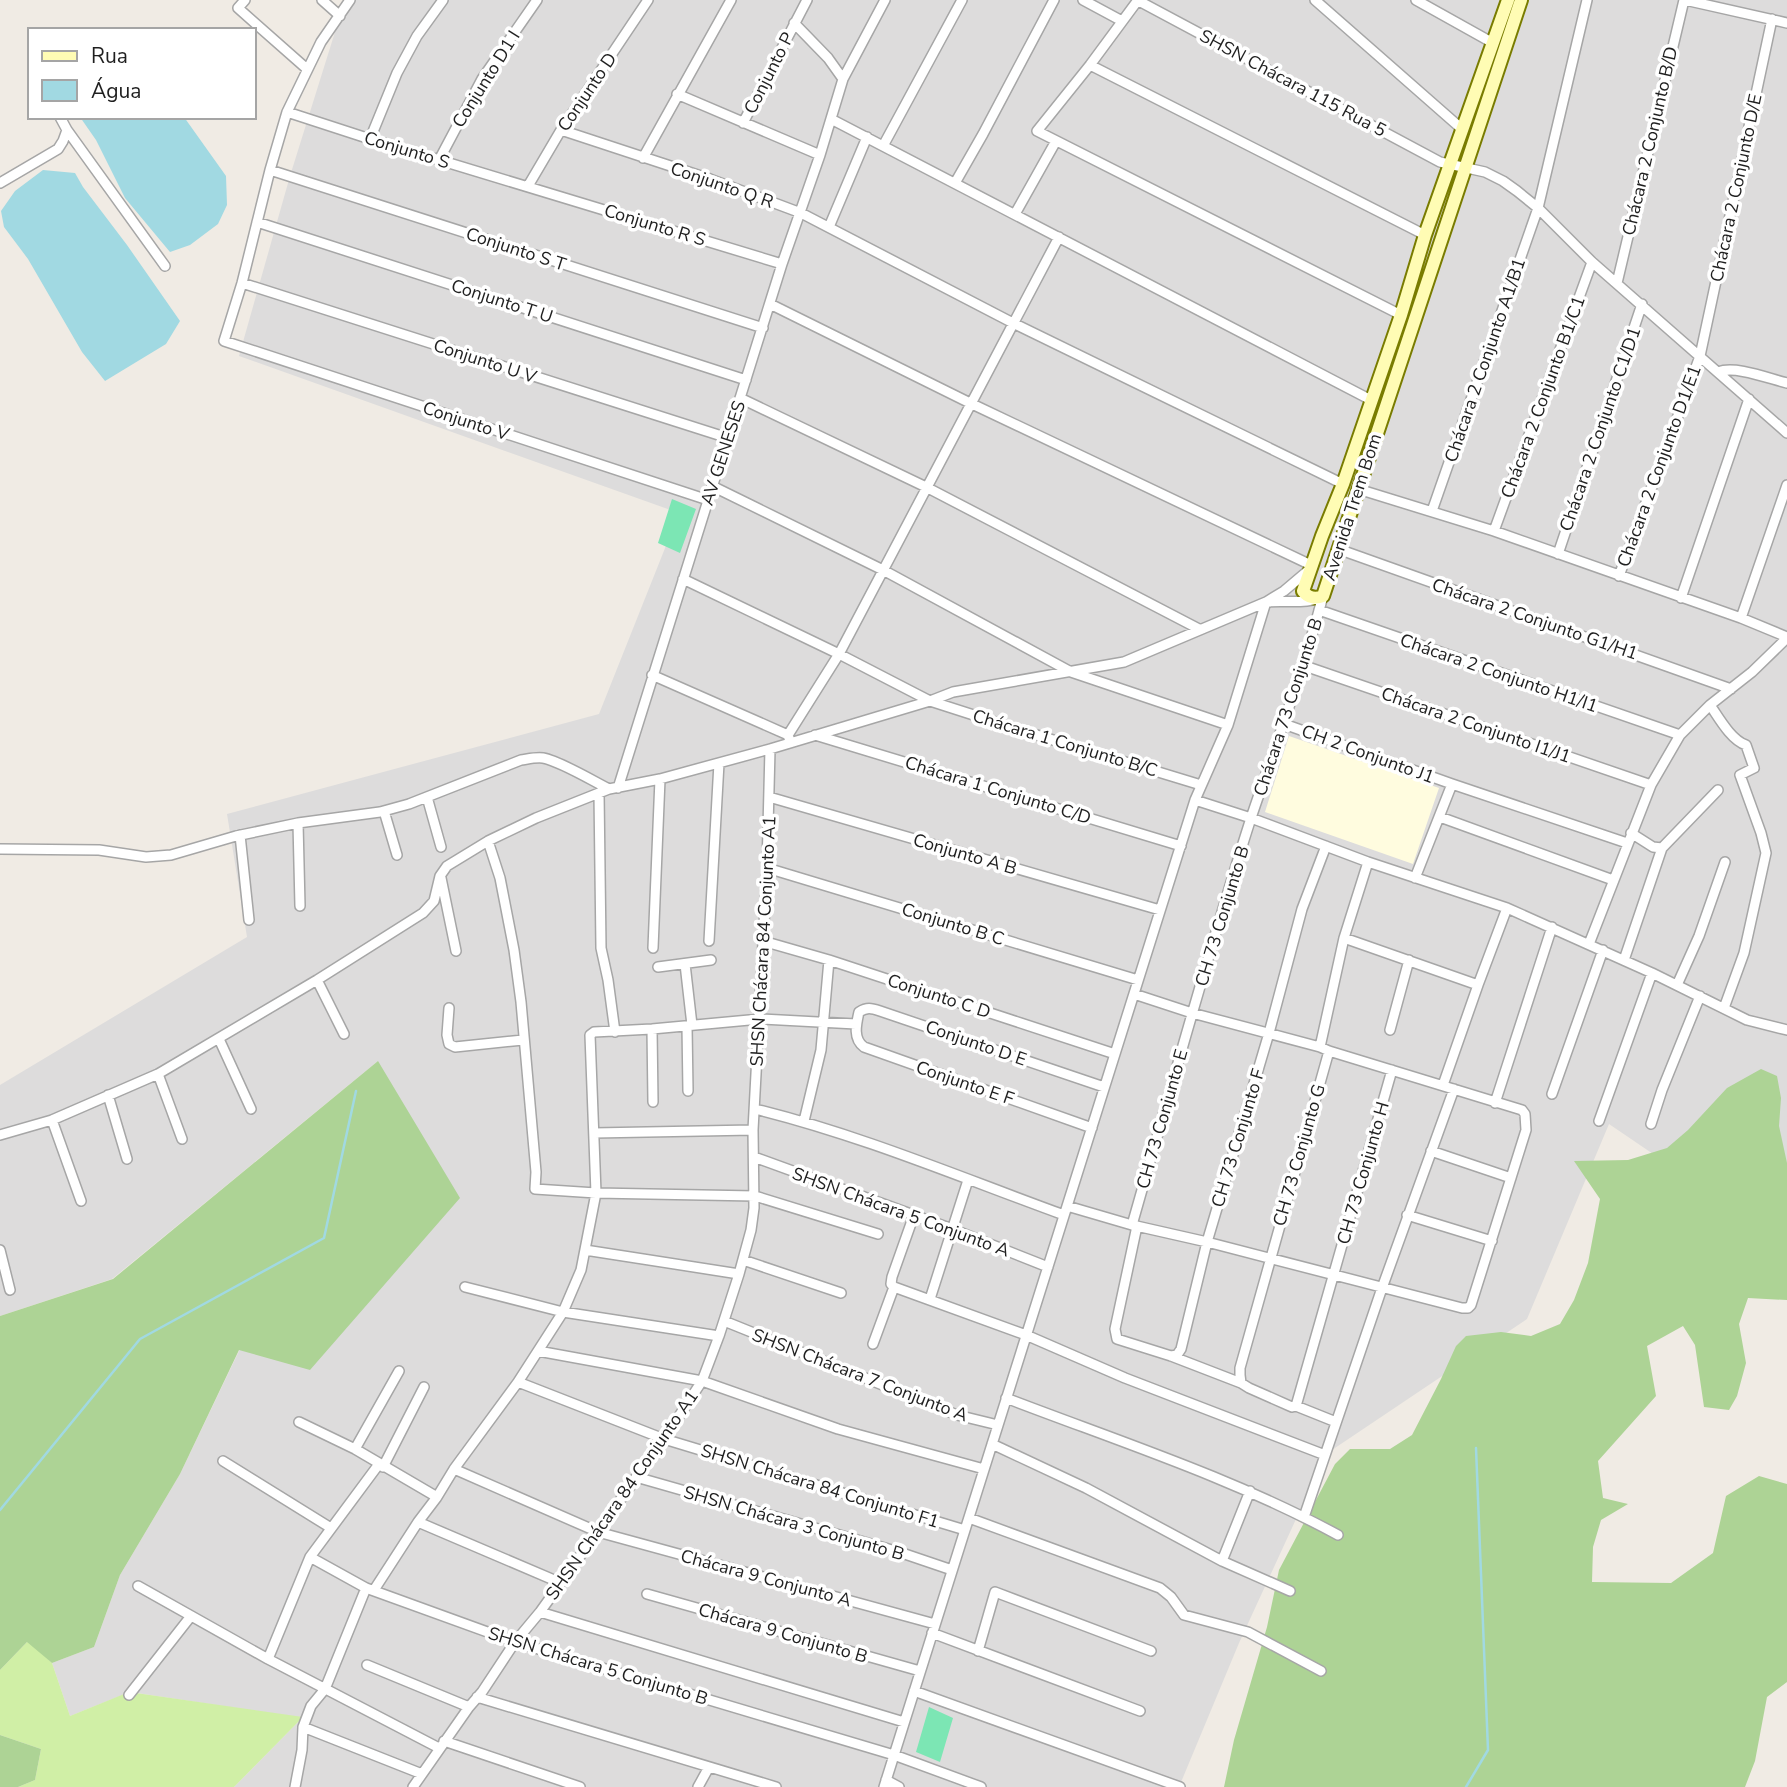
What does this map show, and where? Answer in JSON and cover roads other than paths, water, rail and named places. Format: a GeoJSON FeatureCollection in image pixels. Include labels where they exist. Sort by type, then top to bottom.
{"type":"FeatureCollection","features":[{"type":"Feature","properties":{"kind":"street"},"geometry":{"type":"LineString","coordinates":[[245,0],[238,8],[307,69]]}},
{"type":"Feature","properties":{"kind":"street"},"geometry":{"type":"LineString","coordinates":[[322,0],[340,16]]}},
{"type":"Feature","properties":{"kind":"street"},"geometry":{"type":"LineString","coordinates":[[242,283],[287,112],[321,42],[350,0]]}},
{"type":"Feature","properties":{"kind":"street"},"geometry":{"type":"LineString","coordinates":[[370,139],[397,73],[417,36],[443,0]]}},
{"type":"Feature","properties":{"kind":"street","name":"Conjunto D1 I"},"geometry":{"type":"LineString","coordinates":[[439,160],[482,79],[537,0]]}},
{"type":"Feature","properties":{"kind":"street","name":"Conjunto D"},"geometry":{"type":"LineString","coordinates":[[528,186],[561,130],[648,0]]}},
{"type":"Feature","properties":{"kind":"street"},"geometry":{"type":"LineString","coordinates":[[643,158],[731,0]]}},
{"type":"Feature","properties":{"kind":"street","name":"Conjunto P"},"geometry":{"type":"LineString","coordinates":[[743,123],[807,0]]}},
{"type":"Feature","properties":{"kind":"street"},"geometry":{"type":"LineString","coordinates":[[885,0],[843,79],[831,119],[1371,400]]}},
{"type":"Feature","properties":{"kind":"street"},"geometry":{"type":"LineString","coordinates":[[883,146],[962,0]]}},
{"type":"Feature","properties":{"kind":"street"},"geometry":{"type":"LineString","coordinates":[[955,183],[1054,0]]}},
{"type":"Feature","properties":{"kind":"street"},"geometry":{"type":"LineString","coordinates":[[1083,0],[1122,21]]}},
{"type":"Feature","properties":{"kind":"street"},"geometry":{"type":"LineString","coordinates":[[1137,0],[1037,131],[1401,315]]}},
{"type":"Feature","properties":{"kind":"street","name":"SHSN Chácara 115 Rua 5"},"geometry":{"type":"LineString","coordinates":[[1137,0],[1440,162],[1450,164]]}},
{"type":"Feature","properties":{"kind":"street"},"geometry":{"type":"LineString","coordinates":[[1315,0],[1463,130]]}},
{"type":"Feature","properties":{"kind":"street"},"geometry":{"type":"LineString","coordinates":[[1416,0],[1493,43]]}},
{"type":"Feature","properties":{"kind":"street","name":"Avenida Trem Bom"},"geometry":{"type":"LineString","coordinates":[[1508,0],[1425,235],[1401,315],[1343,484],[1303,591],[1320,601],[1521,0]]}},
{"type":"Feature","properties":{"kind":"street","name":"Chácara 2 Conjunto A1/B1"},"geometry":{"type":"LineString","coordinates":[[1432,512],[1538,208],[1587,0]]}},
{"type":"Feature","properties":{"kind":"street"},"geometry":{"type":"LineString","coordinates":[[1684,0],[1787,23]]}},
{"type":"Feature","properties":{"kind":"street","name":"Chácara 2 Conjunto B/D"},"geometry":{"type":"LineString","coordinates":[[1617,283],[1684,0]]}},
{"type":"Feature","properties":{"kind":"street","name":"Chácara 2 Conjunto D/E"},"geometry":{"type":"LineString","coordinates":[[1700,356],[1773,19]]}},
{"type":"Feature","properties":{"kind":"street"},"geometry":{"type":"LineString","coordinates":[[794,23],[828,58],[843,79]]}},
{"type":"Feature","properties":{"kind":"street"},"geometry":{"type":"LineString","coordinates":[[1090,65],[1425,235]]}},
{"type":"Feature","properties":{"kind":"street"},"geometry":{"type":"LineString","coordinates":[[677,94],[820,155]]}},
{"type":"Feature","properties":{"kind":"street","name":"Conjunto S"},"geometry":{"type":"LineString","coordinates":[[287,112],[528,186]]}},
{"type":"Feature","properties":{"kind":"street"},"geometry":{"type":"LineString","coordinates":[[61,119],[165,266]]}},
{"type":"Feature","properties":{"kind":"street","name":"AV GENESES"},"geometry":{"type":"LineString","coordinates":[[613,789],[652,676],[782,264],[831,119]]}},
{"type":"Feature","properties":{"kind":"street"},"geometry":{"type":"LineString","coordinates":[[0,183],[58,149],[67,130]]}},
{"type":"Feature","properties":{"kind":"street","name":"Conjunto Q R"},"geometry":{"type":"LineString","coordinates":[[561,130],[710,179],[801,213],[1013,323],[1343,484]]}},
{"type":"Feature","properties":{"kind":"street"},"geometry":{"type":"LineString","coordinates":[[829,228],[867,137]]}},
{"type":"Feature","properties":{"kind":"street"},"geometry":{"type":"LineString","coordinates":[[1015,214],[1056,141]]}},
{"type":"Feature","properties":{"kind":"street"},"geometry":{"type":"LineString","coordinates":[[1450,164],[1485,172],[1503,181],[1538,208],[1592,262],[1787,433]]}},
{"type":"Feature","properties":{"kind":"street","name":"Conjunto S T"},"geometry":{"type":"LineString","coordinates":[[270,170],[763,328]]}},
{"type":"Feature","properties":{"kind":"street","name":"Conjunto R S"},"geometry":{"type":"LineString","coordinates":[[528,186],[782,264]]}},
{"type":"Feature","properties":{"kind":"street","name":"Conjunto T U"},"geometry":{"type":"LineString","coordinates":[[257,222],[746,380]]}},
{"type":"Feature","properties":{"kind":"street"},"geometry":{"type":"LineString","coordinates":[[790,739],[839,654],[1059,237]]}},
{"type":"Feature","properties":{"kind":"street","name":"Chácara 2 Conjunto B1/C1"},"geometry":{"type":"LineString","coordinates":[[1494,531],[1592,262]]}},
{"type":"Feature","properties":{"kind":"street","name":"Conjunto V"},"geometry":{"type":"LineString","coordinates":[[242,283],[224,341],[708,500]]}},
{"type":"Feature","properties":{"kind":"street","name":"Conjunto U V"},"geometry":{"type":"LineString","coordinates":[[242,283],[728,438]]}},
{"type":"Feature","properties":{"kind":"street"},"geometry":{"type":"LineString","coordinates":[[0,1135],[52,1120],[158,1074],[219,1039],[423,913],[434,901],[440,876],[447,866],[488,841],[536,818],[598,793],[770,749],[790,739],[815,735],[953,692],[1124,662],[1266,602],[1284,591],[1311,567],[770,304]]}},
{"type":"Feature","properties":{"kind":"street","name":"Chácara 2 Conjunto C1/D1"},"geometry":{"type":"LineString","coordinates":[[1558,554],[1642,304]]}},
{"type":"Feature","properties":{"kind":"street","name":"Chácara 2 Conjunto D1/E1"},"geometry":{"type":"LineString","coordinates":[[1619,576],[1700,356]]}},
{"type":"Feature","properties":{"kind":"street"},"geometry":{"type":"LineString","coordinates":[[1719,372],[1733,370],[1787,383]]}},
{"type":"Feature","properties":{"kind":"street"},"geometry":{"type":"LineString","coordinates":[[740,398],[926,487],[1199,629]]}},
{"type":"Feature","properties":{"kind":"street"},"geometry":{"type":"LineString","coordinates":[[1681,598],[1749,399]]}},
{"type":"Feature","properties":{"kind":"street"},"geometry":{"type":"LineString","coordinates":[[1741,618],[1787,485]]}},
{"type":"Feature","properties":{"kind":"street"},"geometry":{"type":"LineString","coordinates":[[712,486],[883,570],[1070,672],[1228,725]]}},
{"type":"Feature","properties":{"kind":"street"},"geometry":{"type":"LineString","coordinates":[[1358,489],[1494,531],[1741,618],[1787,637],[1783,649],[1710,705],[1680,735],[1651,785],[1589,944]]}},
{"type":"Feature","properties":{"kind":"street","name":"Chácara 2 Conjunto G1/H1"},"geometry":{"type":"LineString","coordinates":[[1338,550],[1731,689]]}},
{"type":"Feature","properties":{"kind":"street","name":"Chácara 1 Conjunto B/C"},"geometry":{"type":"LineString","coordinates":[[683,579],[930,701],[1201,785]]}},
{"type":"Feature","properties":{"kind":"street"},"geometry":{"type":"LineString","coordinates":[[1266,602],[1320,601]]}},
{"type":"Feature","properties":{"kind":"street","name":"Chácara 73 Conjunto B"},"geometry":{"type":"LineString","coordinates":[[1251,818],[1284,724],[1320,601]]}},
{"type":"Feature","properties":{"kind":"street","name":"Chácara 2 Conjunto H1/I1"},"geometry":{"type":"LineString","coordinates":[[1320,601],[1680,735]]}},
{"type":"Feature","properties":{"kind":"street"},"geometry":{"type":"LineString","coordinates":[[899,1787],[885,1784],[904,1722],[1195,800],[1228,725],[1266,602]]}},
{"type":"Feature","properties":{"kind":"street","name":"Chácara 2 Conjunto I1/J1"},"geometry":{"type":"LineString","coordinates":[[1302,665],[1651,785]]}},
{"type":"Feature","properties":{"kind":"street"},"geometry":{"type":"LineString","coordinates":[[652,676],[790,739]]}},
{"type":"Feature","properties":{"kind":"street"},"geometry":{"type":"LineString","coordinates":[[1710,705],[1728,730],[1742,745],[1746,745],[1754,768],[1740,775],[1766,853],[1744,953],[1724,1008]]}},
{"type":"Feature","properties":{"kind":"street","name":"CH 2 Conjunto J1"},"geometry":{"type":"LineString","coordinates":[[1284,724],[1627,843]]}},
{"type":"Feature","properties":{"kind":"street","name":"Chácara 1 Conjunto C/D"},"geometry":{"type":"LineString","coordinates":[[815,735],[1181,846]]}},
{"type":"Feature","properties":{"kind":"street","name":"SHSN Chácara 84 Conjunto A1"},"geometry":{"type":"LineString","coordinates":[[413,1787],[664,1439],[702,1381],[719,1336],[751,1230],[755,1196],[753,1130],[767,868],[770,749]]}},
{"type":"Feature","properties":{"kind":"street"},"geometry":{"type":"LineString","coordinates":[[0,849],[99,850],[154,857],[171,855],[240,835],[298,823],[384,811],[521,760],[537,758],[557,763],[613,789]]}},
{"type":"Feature","properties":{"kind":"street"},"geometry":{"type":"LineString","coordinates":[[709,941],[719,763]]}},
{"type":"Feature","properties":{"kind":"street"},"geometry":{"type":"LineString","coordinates":[[653,948],[660,779]]}},
{"type":"Feature","properties":{"kind":"street"},"geometry":{"type":"LineString","coordinates":[[1415,878],[1452,784]]}},
{"type":"Feature","properties":{"kind":"street"},"geometry":{"type":"LineString","coordinates":[[1624,960],[1662,849],[1718,790]]}},
{"type":"Feature","properties":{"kind":"street"},"geometry":{"type":"LineString","coordinates":[[598,793],[601,948],[615,1032]]}},
{"type":"Feature","properties":{"kind":"street"},"geometry":{"type":"LineString","coordinates":[[427,797],[441,848]]}},
{"type":"Feature","properties":{"kind":"street","name":"Conjunto A B"},"geometry":{"type":"LineString","coordinates":[[769,797],[1160,910]]}},
{"type":"Feature","properties":{"kind":"street"},"geometry":{"type":"LineString","coordinates":[[1195,800],[1507,908],[1603,950],[1747,1020],[1787,1030]]}},
{"type":"Feature","properties":{"kind":"street"},"geometry":{"type":"LineString","coordinates":[[384,811],[397,855]]}},
{"type":"Feature","properties":{"kind":"street"},"geometry":{"type":"LineString","coordinates":[[1440,817],[1613,880]]}},
{"type":"Feature","properties":{"kind":"street","name":"CH 73 Conjunto B"},"geometry":{"type":"LineString","coordinates":[[1192,1013],[1251,818]]}},
{"type":"Feature","properties":{"kind":"street"},"geometry":{"type":"LineString","coordinates":[[298,823],[300,906]]}},
{"type":"Feature","properties":{"kind":"street"},"geometry":{"type":"LineString","coordinates":[[1631,834],[1653,847],[1662,849]]}},
{"type":"Feature","properties":{"kind":"street"},"geometry":{"type":"LineString","coordinates":[[240,835],[249,920]]}},
{"type":"Feature","properties":{"kind":"street"},"geometry":{"type":"LineString","coordinates":[[488,841],[500,878],[514,950],[536,1171],[535,1189],[755,1196],[878,1234]]}},
{"type":"Feature","properties":{"kind":"street","name":"CH 73 Conjunto F"},"geometry":{"type":"LineString","coordinates":[[1171,1356],[1177,1355],[1181,1349],[1206,1242],[1269,1033],[1302,909],[1326,846]]}},
{"type":"Feature","properties":{"kind":"street","name":"CH 73 Conjunto G"},"geometry":{"type":"LineString","coordinates":[[1241,1383],[1240,1368],[1324,1049],[1344,938],[1368,862]]}},
{"type":"Feature","properties":{"kind":"street"},"geometry":{"type":"LineString","coordinates":[[1676,985],[1696,944],[1725,862]]}},
{"type":"Feature","properties":{"kind":"street","name":"Conjunto B C"},"geometry":{"type":"LineString","coordinates":[[767,868],[1138,980]]}},
{"type":"Feature","properties":{"kind":"street"},"geometry":{"type":"LineString","coordinates":[[440,876],[456,951]]}},
{"type":"Feature","properties":{"kind":"street"},"geometry":{"type":"LineString","coordinates":[[1443,1085],[1507,908]]}},
{"type":"Feature","properties":{"kind":"street"},"geometry":{"type":"LineString","coordinates":[[1495,1103],[1552,927]]}},
{"type":"Feature","properties":{"kind":"street"},"geometry":{"type":"LineString","coordinates":[[1344,938],[1478,985]]}},
{"type":"Feature","properties":{"kind":"street","name":"Conjunto C D"},"geometry":{"type":"LineString","coordinates":[[763,941],[1115,1054]]}},
{"type":"Feature","properties":{"kind":"street"},"geometry":{"type":"LineString","coordinates":[[1552,1094],[1603,950]]}},
{"type":"Feature","properties":{"kind":"street"},"geometry":{"type":"LineString","coordinates":[[658,967],[711,960]]}},
{"type":"Feature","properties":{"kind":"street"},"geometry":{"type":"LineString","coordinates":[[804,1121],[821,1050],[829,960]]}},
{"type":"Feature","properties":{"kind":"street"},"geometry":{"type":"LineString","coordinates":[[1390,1030],[1409,960]]}},
{"type":"Feature","properties":{"kind":"street"},"geometry":{"type":"LineString","coordinates":[[685,964],[690,1025],[688,1091]]}},
{"type":"Feature","properties":{"kind":"street"},"geometry":{"type":"LineString","coordinates":[[1600,1121],[1652,973]]}},
{"type":"Feature","properties":{"kind":"street"},"geometry":{"type":"LineString","coordinates":[[317,980],[344,1034]]}},
{"type":"Feature","properties":{"kind":"street"},"geometry":{"type":"LineString","coordinates":[[755,1109],[804,1121],[968,1180],[1065,1210],[1206,1242],[1462,1308],[1471,1305],[1526,1130],[1525,1114],[1522,1110],[1134,994]]}},
{"type":"Feature","properties":{"kind":"street"},"geometry":{"type":"LineString","coordinates":[[1651,1124],[1700,996]]}},
{"type":"Feature","properties":{"kind":"street"},"geometry":{"type":"LineString","coordinates":[[449,1008],[447,1035],[449,1044],[455,1047],[523,1040]]}},
{"type":"Feature","properties":{"kind":"street","name":"Conjunto D E"},"geometry":{"type":"LineString","coordinates":[[856,1024],[859,1012],[870,1008],[1104,1087]]}},
{"type":"Feature","properties":{"kind":"street","name":"CH 73 Conjunto E"},"geometry":{"type":"LineString","coordinates":[[1171,1356],[1123,1342],[1115,1336],[1115,1329],[1135,1225],[1192,1013]]}},
{"type":"Feature","properties":{"kind":"street"},"geometry":{"type":"LineString","coordinates":[[295,1787],[302,1751],[303,1727],[311,1706],[325,1689],[370,1589],[518,1382],[563,1312],[581,1270],[596,1193],[590,1035],[594,1032],[760,1019],[856,1024]]}},
{"type":"Feature","properties":{"kind":"street","name":"Conjunto E F"},"geometry":{"type":"LineString","coordinates":[[856,1024],[857,1039],[864,1047],[1092,1128]]}},
{"type":"Feature","properties":{"kind":"street"},"geometry":{"type":"LineString","coordinates":[[652,1029],[653,1102]]}},
{"type":"Feature","properties":{"kind":"street"},"geometry":{"type":"LineString","coordinates":[[219,1039],[251,1109]]}},
{"type":"Feature","properties":{"kind":"street","name":"CH 73 Conjunto H"},"geometry":{"type":"LineString","coordinates":[[1296,1406],[1392,1070]]}},
{"type":"Feature","properties":{"kind":"street"},"geometry":{"type":"LineString","coordinates":[[158,1074],[182,1139]]}},
{"type":"Feature","properties":{"kind":"street"},"geometry":{"type":"LineString","coordinates":[[1304,1517],[1382,1288],[1454,1089]]}},
{"type":"Feature","properties":{"kind":"street"},"geometry":{"type":"LineString","coordinates":[[108,1095],[127,1159]]}},
{"type":"Feature","properties":{"kind":"street"},"geometry":{"type":"LineString","coordinates":[[52,1120],[81,1201]]}},
{"type":"Feature","properties":{"kind":"street"},"geometry":{"type":"LineString","coordinates":[[594,1133],[753,1130]]}},
{"type":"Feature","properties":{"kind":"street"},"geometry":{"type":"LineString","coordinates":[[1431,1152],[1511,1178]]}},
{"type":"Feature","properties":{"kind":"street","name":"SHSN Chácara 5 Conjunto A"},"geometry":{"type":"LineString","coordinates":[[754,1157],[1048,1267]]}},
{"type":"Feature","properties":{"kind":"street"},"geometry":{"type":"LineString","coordinates":[[930,1299],[968,1180]]}},
{"type":"Feature","properties":{"kind":"street"},"geometry":{"type":"LineString","coordinates":[[914,1215],[892,1277],[891,1284],[894,1287],[1026,1335],[1125,1378],[1325,1455]]}},
{"type":"Feature","properties":{"kind":"street"},"geometry":{"type":"LineString","coordinates":[[1408,1215],[1492,1241]]}},
{"type":"Feature","properties":{"kind":"street"},"geometry":{"type":"LineString","coordinates":[[0,1250],[10,1290]]}},
{"type":"Feature","properties":{"kind":"street"},"geometry":{"type":"LineString","coordinates":[[585,1250],[739,1275]]}},
{"type":"Feature","properties":{"kind":"street"},"geometry":{"type":"LineString","coordinates":[[743,1260],[841,1293]]}},
{"type":"Feature","properties":{"kind":"street"},"geometry":{"type":"LineString","coordinates":[[465,1287],[563,1312],[719,1336]]}},
{"type":"Feature","properties":{"kind":"street"},"geometry":{"type":"LineString","coordinates":[[873,1344],[894,1287]]}},
{"type":"Feature","properties":{"kind":"street","name":"SHSN Chácara 7 Conjunto A"},"geometry":{"type":"LineString","coordinates":[[724,1321],[957,1415],[998,1425]]}},
{"type":"Feature","properties":{"kind":"street"},"geometry":{"type":"LineString","coordinates":[[538,1351],[702,1381],[838,1429],[984,1469]]}},
{"type":"Feature","properties":{"kind":"street"},"geometry":{"type":"LineString","coordinates":[[1171,1356],[1241,1383],[1292,1407],[1296,1406],[1336,1422]]}},
{"type":"Feature","properties":{"kind":"street"},"geometry":{"type":"LineString","coordinates":[[355,1449],[399,1371]]}},
{"type":"Feature","properties":{"kind":"street","name":"SHSN Chácara 84 Conjunto F1"},"geometry":{"type":"LineString","coordinates":[[518,1382],[664,1439],[965,1530]]}},
{"type":"Feature","properties":{"kind":"street"},"geometry":{"type":"LineString","coordinates":[[268,1659],[310,1557],[381,1465],[424,1387]]}},
{"type":"Feature","properties":{"kind":"street"},"geometry":{"type":"LineString","coordinates":[[1006,1398],[1250,1491],[1338,1535]]}},
{"type":"Feature","properties":{"kind":"street"},"geometry":{"type":"LineString","coordinates":[[299,1422],[355,1449],[437,1497]]}},
{"type":"Feature","properties":{"kind":"street"},"geometry":{"type":"LineString","coordinates":[[992,1444],[1086,1488],[1222,1561],[1290,1591]]}},
{"type":"Feature","properties":{"kind":"street"},"geometry":{"type":"LineString","coordinates":[[223,1461],[331,1528]]}},
{"type":"Feature","properties":{"kind":"street","name":"Chácara 9 Conjunto A"},"geometry":{"type":"LineString","coordinates":[[454,1469],[598,1532],[934,1628],[978,1651],[1140,1712]]}},
{"type":"Feature","properties":{"kind":"street","name":"SHSN Chácara 3 Conjunto B"},"geometry":{"type":"LineString","coordinates":[[636,1477],[899,1552],[952,1570]]}},
{"type":"Feature","properties":{"kind":"street"},"geometry":{"type":"LineString","coordinates":[[1222,1561],[1250,1491]]}},
{"type":"Feature","properties":{"kind":"street"},"geometry":{"type":"LineString","coordinates":[[969,1518],[1160,1588],[1171,1597],[1184,1615],[1248,1632],[1321,1671]]}},
{"type":"Feature","properties":{"kind":"street"},"geometry":{"type":"LineString","coordinates":[[418,1522],[561,1583]]}},
{"type":"Feature","properties":{"kind":"street","name":"SHSN Chácara 5 Conjunto B"},"geometry":{"type":"LineString","coordinates":[[310,1557],[370,1589],[515,1642],[894,1755],[981,1787]]}},
{"type":"Feature","properties":{"kind":"street"},"geometry":{"type":"LineString","coordinates":[[138,1586],[325,1689],[442,1745],[580,1787]]}},
{"type":"Feature","properties":{"kind":"street"},"geometry":{"type":"LineString","coordinates":[[978,1651],[995,1592],[1151,1651]]}},
{"type":"Feature","properties":{"kind":"street","name":"Chácara 9 Conjunto B"},"geometry":{"type":"LineString","coordinates":[[647,1594],[920,1671]]}},
{"type":"Feature","properties":{"kind":"street"},"geometry":{"type":"LineString","coordinates":[[540,1612],[904,1722]]}},
{"type":"Feature","properties":{"kind":"street"},"geometry":{"type":"LineString","coordinates":[[129,1695],[191,1616]]}},
{"type":"Feature","properties":{"kind":"street"},"geometry":{"type":"LineString","coordinates":[[367,1665],[469,1707]]}},
{"type":"Feature","properties":{"kind":"street"},"geometry":{"type":"LineString","coordinates":[[914,1691],[1180,1787]]}},
{"type":"Feature","properties":{"kind":"street"},"geometry":{"type":"LineString","coordinates":[[477,1697],[776,1787]]}},
{"type":"Feature","properties":{"kind":"street"},"geometry":{"type":"LineString","coordinates":[[303,1727],[422,1774]]}},
{"type":"Feature","properties":{"kind":"street"},"geometry":{"type":"LineString","coordinates":[[698,1787],[709,1767]]}},
{"type":"Feature","properties":{"kind":"water"},"geometry":{"type":"Polygon","coordinates":[[[81,119],[185,119],[226,176],[227,205],[218,224],[190,245],[170,252],[125,198],[96,140],[81,119]]]}},
{"type":"Feature","properties":{"kind":"water"},"geometry":{"type":"Polygon","coordinates":[[[43,170],[75,173],[180,321],[166,344],[105,381],[82,352],[28,259],[4,227],[1,211],[15,191],[43,170]]]}},
{"type":"Feature","properties":{"kind":"waterway"},"geometry":{"type":"LineString","coordinates":[[0,1510],[140,1339],[324,1238],[356,1091]]}},
{"type":"Feature","properties":{"kind":"waterway"},"geometry":{"type":"LineString","coordinates":[[1466,1787],[1488,1750],[1476,1448]]}}]}
